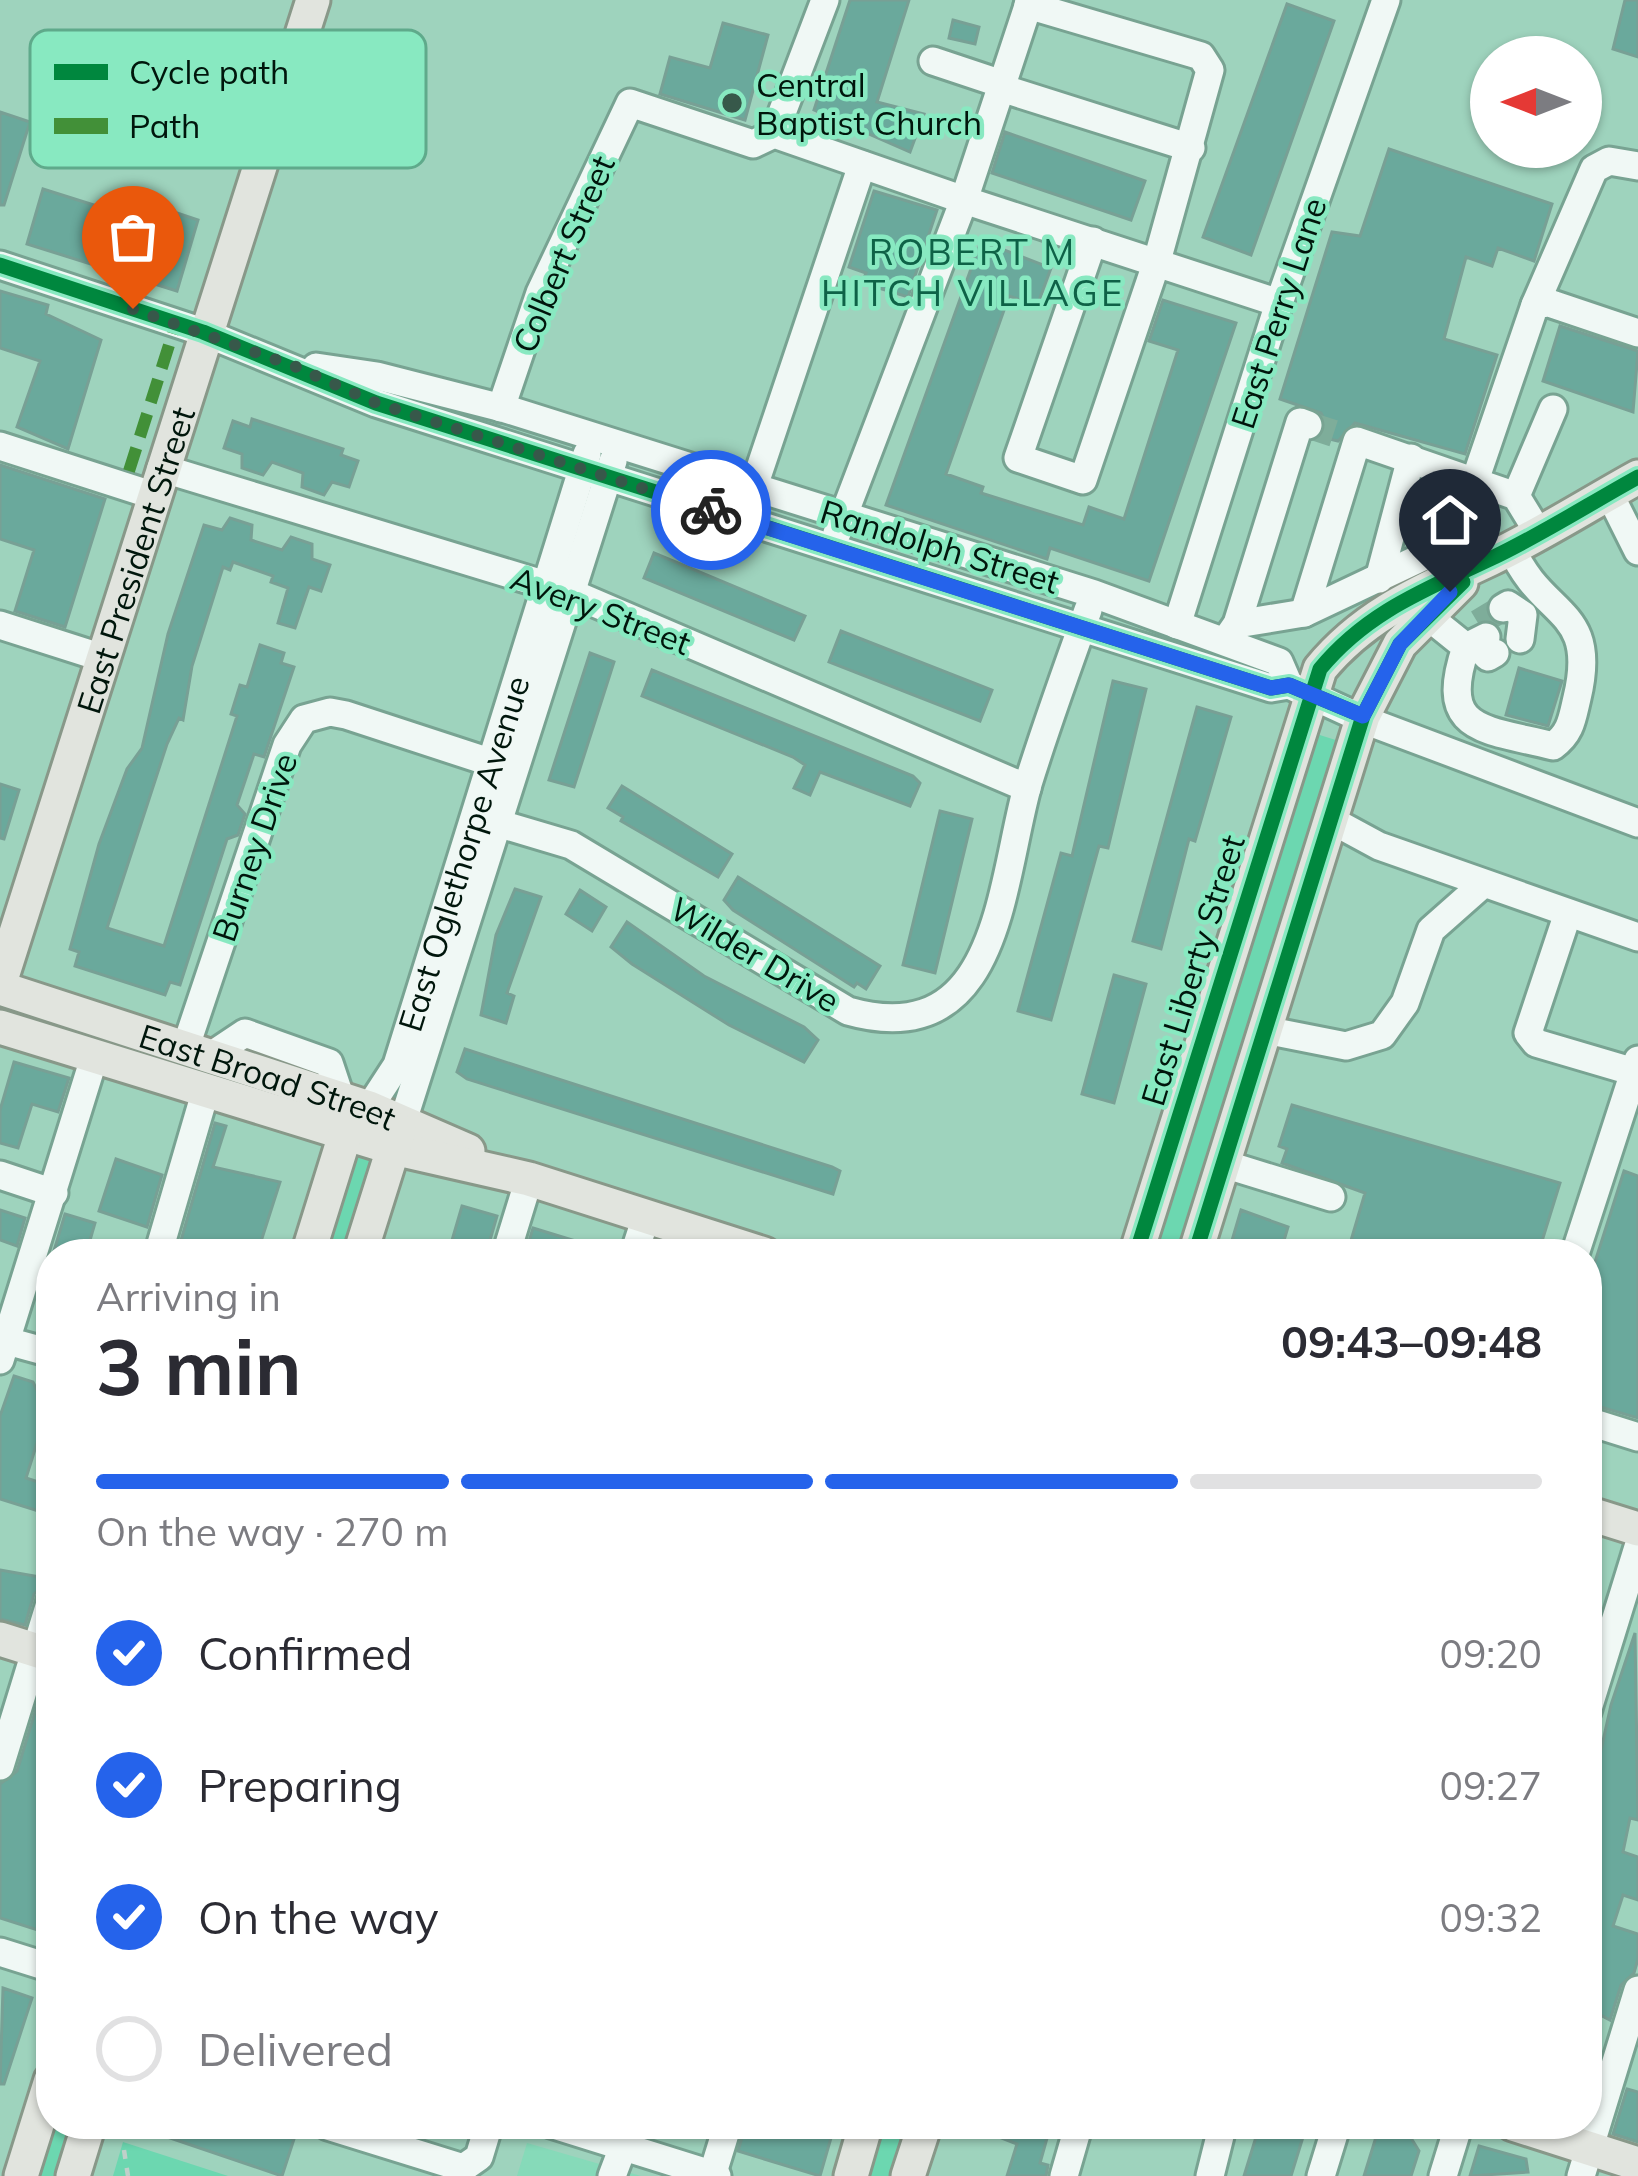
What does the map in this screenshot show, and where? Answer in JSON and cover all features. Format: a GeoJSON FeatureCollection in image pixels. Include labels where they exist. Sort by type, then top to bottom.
{"type":"FeatureCollection","features":[{"type":"Feature","properties":{"kind":"main road","name":"East President Street"},"geometry":{"type":"LineString","coordinates":[[303,30],[313,0]]}},
{"type":"Feature","properties":{"kind":"main road","name":"East President Street"},"geometry":{"type":"LineString","coordinates":[[0,985],[257,168]]}},
{"type":"Feature","properties":{"kind":"main road"},"geometry":{"type":"LineString","coordinates":[[1200,1239],[1363,716],[1400,644],[1425,614],[1513,546],[1623,485]]}},
{"type":"Feature","properties":{"kind":"main road","name":"East Liberty Street"},"geometry":{"type":"LineString","coordinates":[[1140,1239],[1301,694],[1370,618],[1513,546]]}},
{"type":"Feature","properties":{"kind":"main road","name":"East Broad Street"},"geometry":{"type":"LineString","coordinates":[[0,985],[355,1104],[398,1134],[713,1239]]}},
{"type":"Feature","properties":{"kind":"main road","name":"East Broad Street"},"geometry":{"type":"LineString","coordinates":[[0,1028],[345,1135],[398,1134]]}},
{"type":"Feature","properties":{"kind":"main road","name":"East Oglethorpe Avenue"},"geometry":{"type":"LineString","coordinates":[[313,1239],[355,1104]]}},
{"type":"Feature","properties":{"kind":"main road","name":"East Oglethorpe Avenue"},"geometry":{"type":"LineString","coordinates":[[365,1239],[398,1134]]}},
{"type":"Feature","properties":{"kind":"main road"},"geometry":{"type":"LineString","coordinates":[[1602,1518],[1638,1529]]}},
{"type":"Feature","properties":{"kind":"main road"},"geometry":{"type":"LineString","coordinates":[[0,1639],[36,1650]]}},
{"type":"Feature","properties":{"kind":"main road"},"geometry":{"type":"LineString","coordinates":[[21,2176],[36,2128]]}},
{"type":"Feature","properties":{"kind":"main road"},"geometry":{"type":"LineString","coordinates":[[73,2176],[84,2139]]}},
{"type":"Feature","properties":{"kind":"main road"},"geometry":{"type":"LineString","coordinates":[[850,2176],[861,2139]]}},
{"type":"Feature","properties":{"kind":"main road"},"geometry":{"type":"LineString","coordinates":[[908,2176],[920,2139]]}},
{"type":"Feature","properties":{"kind":"main road"},"geometry":{"type":"LineString","coordinates":[[1541,2139],[1585,2162],[1638,2164]]}},
{"type":"Feature","properties":{"kind":"street"},"geometry":{"type":"LineString","coordinates":[[825,0],[774,134],[1279,303]]}},
{"type":"Feature","properties":{"kind":"street","name":"East Perry Lane"},"geometry":{"type":"LineString","coordinates":[[1177,625],[1382,1]]}},
{"type":"Feature","properties":{"kind":"street"},"geometry":{"type":"LineString","coordinates":[[831,547],[964,200],[1029,3],[1201,56],[1210,70],[1157,261],[1083,480],[1018,458],[1093,241]]}},
{"type":"Feature","properties":{"kind":"street"},"geometry":{"type":"LineString","coordinates":[[933,61],[1191,148]]}},
{"type":"Feature","properties":{"kind":"street","name":"Colbert Street"},"geometry":{"type":"LineString","coordinates":[[501,408],[540,293],[630,103],[753,144],[774,134]]}},
{"type":"Feature","properties":{"kind":"street"},"geometry":{"type":"LineString","coordinates":[[1231,634],[1304,614],[1454,542],[1534,305],[1594,169],[1610,161],[1638,166]]}},
{"type":"Feature","properties":{"kind":"street"},"geometry":{"type":"LineString","coordinates":[[743,520],[862,165]]}},
{"type":"Feature","properties":{"kind":"street","name":"Randolph Street"},"geometry":{"type":"LineString","coordinates":[[0,265],[203,332],[376,403],[1301,694],[1638,823]]}},
{"type":"Feature","properties":{"kind":"street"},"geometry":{"type":"LineString","coordinates":[[1534,305],[1549,303],[1638,333]]}},
{"type":"Feature","properties":{"kind":"street","name":"Randolph Street"},"geometry":{"type":"LineString","coordinates":[[294,366],[377,376],[501,408],[1094,594],[1177,625],[1231,634],[1279,662],[1301,694]]}},
{"type":"Feature","properties":{"kind":"street"},"geometry":{"type":"LineString","coordinates":[[1425,614],[1480,641],[1452,687],[1455,706],[1471,722],[1553,746],[1568,735],[1586,657],[1571,619],[1520,617],[1513,546],[1516,496],[1553,409]]}},
{"type":"Feature","properties":{"kind":"street"},"geometry":{"type":"LineString","coordinates":[[1231,634],[1300,422],[1308,424]]}},
{"type":"Feature","properties":{"kind":"street"},"geometry":{"type":"LineString","coordinates":[[1304,614],[1357,441],[1473,477],[1516,496]]}},
{"type":"Feature","properties":{"kind":"street","name":"East Oglethorpe Avenue"},"geometry":{"type":"LineString","coordinates":[[355,1104],[397,1065],[502,766],[604,442]]}},
{"type":"Feature","properties":{"kind":"street","name":"Avery Street"},"geometry":{"type":"LineString","coordinates":[[0,446],[157,481],[557,589],[1027,788]]}},
{"type":"Feature","properties":{"kind":"street"},"geometry":{"type":"LineString","coordinates":[[1379,579],[1411,458]]}},
{"type":"Feature","properties":{"kind":"street"},"geometry":{"type":"LineString","coordinates":[[1623,485],[1635,537]]}},
{"type":"Feature","properties":{"kind":"street","name":"Wilder Drive"},"geometry":{"type":"LineString","coordinates":[[496,823],[572,845],[848,1011],[877,1019],[910,1018],[938,1009],[974,972],[1014,866],[1027,788],[1094,594]]}},
{"type":"Feature","properties":{"kind":"street"},"geometry":{"type":"LineString","coordinates":[[0,625],[103,658]]}},
{"type":"Feature","properties":{"kind":"street","name":"Burney Drive"},"geometry":{"type":"LineString","coordinates":[[197,1053],[287,745],[304,719],[330,712],[346,715],[502,766]]}},
{"type":"Feature","properties":{"kind":"street"},"geometry":{"type":"LineString","coordinates":[[1501,770],[1532,741]]}},
{"type":"Feature","properties":{"kind":"street","name":"East Oglethorpe Avenue"},"geometry":{"type":"LineString","coordinates":[[398,1134],[496,823],[502,766]]}},
{"type":"Feature","properties":{"kind":"street"},"geometry":{"type":"LineString","coordinates":[[1331,820],[1378,846],[1638,937]]}},
{"type":"Feature","properties":{"kind":"street"},"geometry":{"type":"LineString","coordinates":[[1265,1030],[1346,1046],[1382,1036],[1405,1003],[1431,930],[1483,884]]}},
{"type":"Feature","properties":{"kind":"street"},"geometry":{"type":"LineString","coordinates":[[1568,913],[1528,1033],[1536,1042],[1637,1068],[1580,1239]]}},
{"type":"Feature","properties":{"kind":"street"},"geometry":{"type":"LineString","coordinates":[[36,1352],[3,1351],[13,1275],[54,1193],[94,1058]]}},
{"type":"Feature","properties":{"kind":"street"},"geometry":{"type":"LineString","coordinates":[[162,1239],[205,1093]]}},
{"type":"Feature","properties":{"kind":"street"},"geometry":{"type":"LineString","coordinates":[[1223,1164],[1331,1197]]}},
{"type":"Feature","properties":{"kind":"street"},"geometry":{"type":"LineString","coordinates":[[0,1175],[54,1193]]}},
{"type":"Feature","properties":{"kind":"street"},"geometry":{"type":"LineString","coordinates":[[511,1239],[530,1179]]}},
{"type":"Feature","properties":{"kind":"street"},"geometry":{"type":"LineString","coordinates":[[639,1239],[646,1217]]}},
{"type":"Feature","properties":{"kind":"street"},"geometry":{"type":"LineString","coordinates":[[1602,1426],[1638,1437]]}},
{"type":"Feature","properties":{"kind":"street"},"geometry":{"type":"LineString","coordinates":[[1602,1663],[1638,1547]]}},
{"type":"Feature","properties":{"kind":"street"},"geometry":{"type":"LineString","coordinates":[[0,1766],[36,1671]]}},
{"type":"Feature","properties":{"kind":"street"},"geometry":{"type":"LineString","coordinates":[[0,1952],[36,1963]]}},
{"type":"Feature","properties":{"kind":"street"},"geometry":{"type":"LineString","coordinates":[[1602,2107],[1638,1990]]}},
{"type":"Feature","properties":{"kind":"street"},"geometry":{"type":"LineString","coordinates":[[389,2139],[463,2168],[479,2157],[484,2139]]}},
{"type":"Feature","properties":{"kind":"street"},"geometry":{"type":"LineString","coordinates":[[598,2139],[714,2176],[724,2139]]}},
{"type":"Feature","properties":{"kind":"street"},"geometry":{"type":"LineString","coordinates":[[1064,2176],[1075,2139]]}},
{"type":"Feature","properties":{"kind":"street"},"geometry":{"type":"LineString","coordinates":[[1210,2176],[1219,2139]]}},
{"type":"Feature","properties":{"kind":"street"},"geometry":{"type":"LineString","coordinates":[[1321,2176],[1332,2139]]}},
{"type":"Feature","properties":{"kind":"street"},"geometry":{"type":"LineString","coordinates":[[1443,2176],[1454,2139]]}},
{"type":"Feature","properties":{"kind":"street"},"geometry":{"type":"LineString","coordinates":[[612,2176],[623,2147]]}},
{"type":"Feature","properties":{"kind":"path"},"geometry":{"type":"LineString","coordinates":[[124,2150],[128,2176]]}},
{"type":"Feature","properties":{"kind":"shaded area"},"geometry":{"type":"Polygon","coordinates":[[[1307,731],[1342,742],[1188,1239],[1153,1239],[1307,731]]]}},
{"type":"Feature","properties":{"kind":"shaded area"},"geometry":{"type":"Polygon","coordinates":[[[334,1144],[403,1162],[379,1239],[305,1239],[334,1144]]]}},
{"type":"Feature","properties":{"kind":"shaded area"},"geometry":{"type":"Polygon","coordinates":[[[41,2139],[94,2139],[83,2176],[17,2176],[41,2139]]]}},
{"type":"Feature","properties":{"kind":"shaded area"},"geometry":{"type":"Polygon","coordinates":[[[878,2139],[908,2139],[897,2176],[867,2176],[878,2139]]]}},
{"type":"Feature","properties":{"kind":"shaded area"},"geometry":{"type":"Polygon","coordinates":[[[123,2142],[228,2176],[113,2176],[123,2142]]]}},
{"type":"Feature","properties":{"kind":"shaded area"},"geometry":{"type":"Polygon","coordinates":[[[527,2143],[641,2176],[517,2176],[527,2143]]]}},
{"type":"Feature","properties":{"kind":"building"},"geometry":{"type":"Polygon","coordinates":[[[850,0],[909,0],[877,102],[924,114],[910,152],[814,110],[850,0]]]}},
{"type":"Feature","properties":{"kind":"building"},"geometry":{"type":"Polygon","coordinates":[[[1625,0],[1638,0],[1638,57],[1613,49],[1625,0]]]}},
{"type":"Feature","properties":{"kind":"building"},"geometry":{"type":"Polygon","coordinates":[[[1287,4],[1334,21],[1251,255],[1203,237],[1287,4]]]}},
{"type":"Feature","properties":{"kind":"building"},"geometry":{"type":"Polygon","coordinates":[[[953,20],[979,27],[975,44],[949,38],[953,20]]]}},
{"type":"Feature","properties":{"kind":"building"},"geometry":{"type":"Polygon","coordinates":[[[723,23],[768,35],[745,120],[660,94],[670,57],[710,68],[723,23]]]}},
{"type":"Feature","properties":{"kind":"building"},"geometry":{"type":"Polygon","coordinates":[[[0,112],[30,122],[4,205],[0,205],[0,112]]]}},
{"type":"Feature","properties":{"kind":"building"},"geometry":{"type":"Polygon","coordinates":[[[1005,132],[1145,181],[1131,220],[992,173],[1005,132]]]}},
{"type":"Feature","properties":{"kind":"building"},"geometry":{"type":"Polygon","coordinates":[[[1389,149],[1552,204],[1534,261],[1498,248],[1492,266],[1466,257],[1444,339],[1497,355],[1465,454],[1355,423],[1338,441],[1321,437],[1326,423],[1321,413],[1280,399],[1332,232],[1360,236],[1389,149]]]}},
{"type":"Feature","properties":{"kind":"building"},"geometry":{"type":"Polygon","coordinates":[[[43,189],[154,224],[159,207],[198,220],[177,291],[27,244],[43,189]]]}},
{"type":"Feature","properties":{"kind":"building"},"geometry":{"type":"Polygon","coordinates":[[[874,191],[937,210],[908,297],[862,283],[866,273],[849,267],[874,191]]]}},
{"type":"Feature","properties":{"kind":"building"},"geometry":{"type":"Polygon","coordinates":[[[981,241],[1051,268],[1037,306],[1009,296],[946,474],[983,487],[981,493],[1083,525],[1089,507],[1124,519],[1178,350],[1149,341],[1163,300],[1236,323],[1149,581],[1050,548],[1047,559],[886,505],[981,241]]]}},
{"type":"Feature","properties":{"kind":"building"},"geometry":{"type":"Polygon","coordinates":[[[0,291],[48,305],[46,314],[101,340],[68,449],[17,427],[40,361],[0,348],[0,291]]]}},
{"type":"Feature","properties":{"kind":"building"},"geometry":{"type":"Polygon","coordinates":[[[1560,326],[1638,351],[1633,412],[1543,381],[1560,326]]]}},
{"type":"Feature","properties":{"kind":"building"},"geometry":{"type":"Polygon","coordinates":[[[252,419],[343,449],[341,455],[358,461],[349,487],[332,482],[324,495],[302,487],[303,473],[272,462],[263,475],[242,468],[242,454],[224,448],[233,421],[250,427],[252,419]]]}},
{"type":"Feature","properties":{"kind":"building"},"geometry":{"type":"Polygon","coordinates":[[[0,465],[105,499],[65,627],[15,611],[34,550],[0,539],[0,465]]]}},
{"type":"Feature","properties":{"kind":"building"},"geometry":{"type":"Polygon","coordinates":[[[230,518],[252,525],[251,540],[282,550],[291,537],[312,544],[312,559],[330,565],[321,591],[309,587],[295,628],[278,623],[288,588],[271,582],[273,576],[233,562],[230,570],[223,567],[192,666],[183,720],[179,718],[167,744],[107,928],[164,946],[237,716],[231,714],[240,685],[247,687],[260,645],[284,653],[281,663],[294,667],[264,757],[254,754],[237,805],[245,814],[238,835],[227,839],[180,985],[170,982],[165,995],[75,966],[79,952],[70,949],[99,844],[127,769],[142,748],[168,634],[204,525],[222,530],[230,518]]]}},
{"type":"Feature","properties":{"kind":"building"},"geometry":{"type":"Polygon","coordinates":[[[654,553],[805,616],[794,640],[644,578],[654,553]]]}},
{"type":"Feature","properties":{"kind":"building"},"geometry":{"type":"Polygon","coordinates":[[[841,631],[992,690],[980,721],[829,662],[841,631]]]}},
{"type":"Feature","properties":{"kind":"building"},"geometry":{"type":"Polygon","coordinates":[[[590,653],[614,662],[574,787],[549,780],[590,653]]]}},
{"type":"Feature","properties":{"kind":"building"},"geometry":{"type":"Polygon","coordinates":[[[1519,668],[1562,681],[1548,726],[1506,715],[1519,668]]]}},
{"type":"Feature","properties":{"kind":"building"},"geometry":{"type":"Polygon","coordinates":[[[652,670],[913,776],[920,783],[910,806],[820,772],[810,795],[794,788],[805,765],[793,757],[642,696],[652,670]]]}},
{"type":"Feature","properties":{"kind":"building"},"geometry":{"type":"Polygon","coordinates":[[[1113,681],[1146,689],[1108,848],[1099,846],[1051,1020],[1018,1011],[1061,853],[1072,856],[1113,681]]]}},
{"type":"Feature","properties":{"kind":"building"},"geometry":{"type":"Polygon","coordinates":[[[1197,707],[1231,717],[1195,841],[1189,839],[1161,949],[1133,941],[1197,707]]]}},
{"type":"Feature","properties":{"kind":"building"},"geometry":{"type":"Polygon","coordinates":[[[0,784],[19,790],[4,839],[0,838],[0,784]]]}},
{"type":"Feature","properties":{"kind":"building"},"geometry":{"type":"Polygon","coordinates":[[[622,786],[732,854],[718,877],[621,821],[623,817],[608,808],[622,786]]]}},
{"type":"Feature","properties":{"kind":"building"},"geometry":{"type":"Polygon","coordinates":[[[940,811],[972,819],[935,973],[903,965],[940,811]]]}},
{"type":"Feature","properties":{"kind":"building"},"geometry":{"type":"Polygon","coordinates":[[[738,877],[880,966],[866,989],[857,983],[854,987],[733,910],[724,900],[738,877]]]}},
{"type":"Feature","properties":{"kind":"building"},"geometry":{"type":"Polygon","coordinates":[[[515,889],[541,897],[507,993],[514,996],[506,1023],[481,1015],[496,935],[515,889]]]}},
{"type":"Feature","properties":{"kind":"building"},"geometry":{"type":"Polygon","coordinates":[[[580,890],[606,907],[592,931],[566,914],[580,890]]]}},
{"type":"Feature","properties":{"kind":"building"},"geometry":{"type":"Polygon","coordinates":[[[627,922],[704,976],[804,1027],[818,1040],[804,1062],[729,1025],[632,964],[611,947],[627,922]]]}},
{"type":"Feature","properties":{"kind":"building"},"geometry":{"type":"Polygon","coordinates":[[[1114,975],[1146,984],[1114,1103],[1082,1094],[1114,975]]]}},
{"type":"Feature","properties":{"kind":"building"},"geometry":{"type":"Polygon","coordinates":[[[465,1049],[832,1167],[840,1171],[833,1194],[467,1079],[457,1072],[465,1049]]]}},
{"type":"Feature","properties":{"kind":"building"},"geometry":{"type":"Polygon","coordinates":[[[14,1062],[69,1078],[58,1112],[32,1104],[18,1148],[0,1143],[0,1110],[14,1062]]]}},
{"type":"Feature","properties":{"kind":"building"},"geometry":{"type":"Polygon","coordinates":[[[1292,1105],[1560,1183],[1543,1239],[1351,1239],[1365,1193],[1282,1163],[1287,1149],[1279,1146],[1292,1105]]]}},
{"type":"Feature","properties":{"kind":"building"},"geometry":{"type":"Polygon","coordinates":[[[215,1123],[226,1126],[213,1167],[280,1182],[262,1239],[181,1239],[215,1123]]]}},
{"type":"Feature","properties":{"kind":"building"},"geometry":{"type":"Polygon","coordinates":[[[116,1159],[162,1175],[147,1227],[99,1211],[116,1159]]]}},
{"type":"Feature","properties":{"kind":"building"},"geometry":{"type":"Polygon","coordinates":[[[1624,1171],[1638,1176],[1638,1418],[1602,1407],[1602,1240],[1624,1171]]]}},
{"type":"Feature","properties":{"kind":"building"},"geometry":{"type":"Polygon","coordinates":[[[462,1206],[497,1216],[490,1239],[452,1239],[462,1206]]]}},
{"type":"Feature","properties":{"kind":"building"},"geometry":{"type":"Polygon","coordinates":[[[0,1210],[25,1218],[17,1246],[0,1240],[0,1210]]]}},
{"type":"Feature","properties":{"kind":"building"},"geometry":{"type":"Polygon","coordinates":[[[1241,1210],[1288,1227],[1284,1239],[1232,1239],[1241,1210]]]}},
{"type":"Feature","properties":{"kind":"building"},"geometry":{"type":"Polygon","coordinates":[[[65,1214],[95,1223],[90,1239],[58,1239],[65,1214]]]}},
{"type":"Feature","properties":{"kind":"building"},"geometry":{"type":"Polygon","coordinates":[[[533,1228],[569,1239],[530,1239],[533,1228]]]}},
{"type":"Feature","properties":{"kind":"building"},"geometry":{"type":"Polygon","coordinates":[[[14,1376],[33,1382],[36,1446],[26,1478],[36,1481],[36,1510],[0,1499],[0,1416],[14,1376]]]}},
{"type":"Feature","properties":{"kind":"building"},"geometry":{"type":"Polygon","coordinates":[[[0,1570],[36,1576],[25,1625],[0,1619],[0,1570]]]}},
{"type":"Feature","properties":{"kind":"building"},"geometry":{"type":"Polygon","coordinates":[[[1635,1633],[1638,1820],[1630,1818],[1623,1852],[1638,1857],[1638,1900],[1623,1895],[1613,1926],[1638,1934],[1638,1959],[1634,1973],[1621,1985],[1610,2020],[1602,2016],[1602,1746],[1635,1633]]]}},
{"type":"Feature","properties":{"kind":"building"},"geometry":{"type":"Polygon","coordinates":[[[36,1709],[36,1929],[0,1918],[0,1784],[17,1771],[36,1709]]]}},
{"type":"Feature","properties":{"kind":"building"},"geometry":{"type":"Polygon","coordinates":[[[3,1988],[32,1998],[4,2084],[0,2084],[3,1988]]]}},
{"type":"Feature","properties":{"kind":"building"},"geometry":{"type":"Polygon","coordinates":[[[1627,2089],[1638,2092],[1638,2142],[1613,2134],[1627,2089]]]}},
{"type":"Feature","properties":{"kind":"building"},"geometry":{"type":"Polygon","coordinates":[[[173,2139],[294,2139],[282,2176],[173,2139]]]}},
{"type":"Feature","properties":{"kind":"building"},"geometry":{"type":"Polygon","coordinates":[[[742,2139],[831,2139],[820,2176],[738,2151],[742,2139]]]}},
{"type":"Feature","properties":{"kind":"building"},"geometry":{"type":"Polygon","coordinates":[[[1004,2139],[1047,2139],[1040,2163],[1048,2165],[1046,2176],[1007,2176],[1017,2144],[1004,2139]]]}},
{"type":"Feature","properties":{"kind":"building"},"geometry":{"type":"Polygon","coordinates":[[[1255,2139],[1302,2139],[1291,2176],[1244,2176],[1255,2139]]]}},
{"type":"Feature","properties":{"kind":"building"},"geometry":{"type":"Polygon","coordinates":[[[1375,2139],[1412,2139],[1419,2151],[1411,2176],[1364,2176],[1375,2139]]]}},
{"type":"Feature","properties":{"kind":"building"},"geometry":{"type":"Polygon","coordinates":[[[1479,2146],[1526,2159],[1528,2172],[1470,2176],[1479,2146]]]}},
{"type":"Feature","properties":{"kind":"tunnel"},"geometry":{"type":"LineString","coordinates":[[1308,425],[1357,441]]}},
{"type":"Feature","properties":{"kind":"tunnel"},"geometry":{"type":"LineString","coordinates":[[1478,623],[1503,608]]}},
{"type":"Feature","properties":{"kind":"marked path"},"geometry":{"type":"LineString","coordinates":[[129,471],[176,323]]}},
{"type":"Feature","properties":{"kind":"cycle path"},"geometry":{"type":"LineString","coordinates":[[0,265],[203,332],[376,403],[1271,688],[1289,685],[1363,716]]}},
{"type":"Feature","properties":{"kind":"cycle path"},"geometry":{"type":"LineString","coordinates":[[1141,1239],[1320,669],[1357,632],[1398,604],[1528,540],[1638,477]]}},
{"type":"Feature","properties":{"kind":"cycle path"},"geometry":{"type":"LineString","coordinates":[[1200,1239],[1363,716],[1400,644],[1463,582]]}},
{"type":"Feature","properties":{"kind":"way so far"},"geometry":{"type":"LineString","coordinates":[[133,309],[294,366],[376,403],[711,510]]}},
{"type":"Feature","properties":{"kind":"place","name":"Central Baptist Church"},"geometry":{"type":"Point","coordinates":[732,103]}},
{"type":"Feature","properties":{"kind":"district","name":"ROBERT M HITCH VILLAGE"},"geometry":{"type":"Point","coordinates":[973,272]}},
{"type":"Feature","properties":{"kind":"route"},"geometry":{"type":"LineString","coordinates":[[711,510],[1271,688],[1289,685],[1363,716],[1400,644],[1450,592]]}}]}
